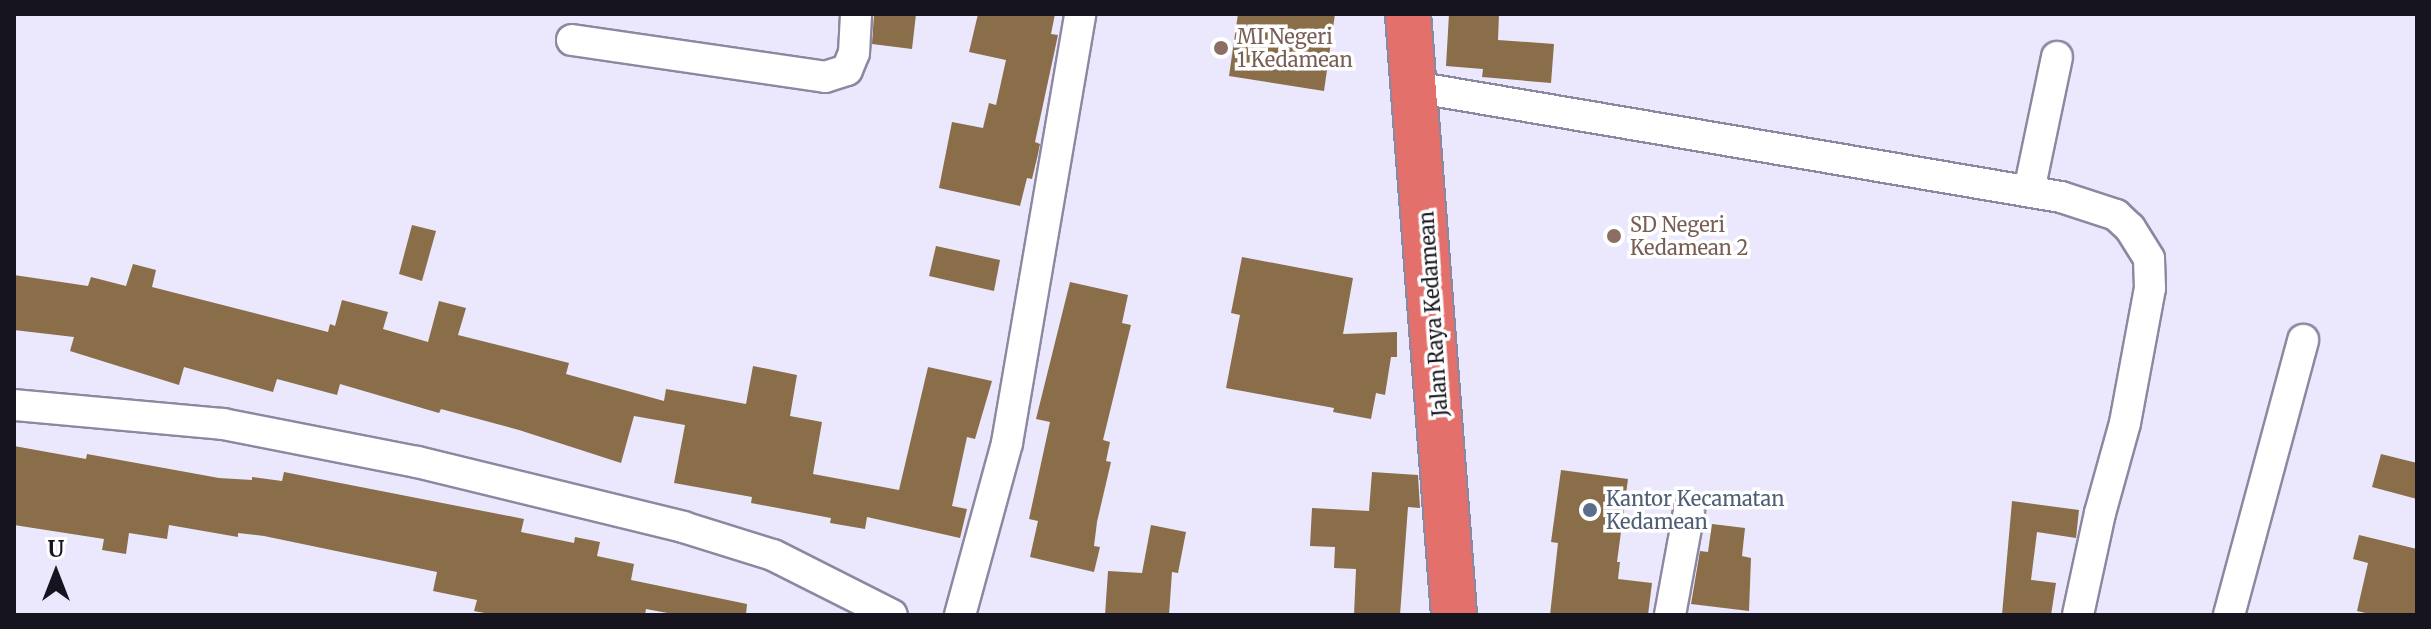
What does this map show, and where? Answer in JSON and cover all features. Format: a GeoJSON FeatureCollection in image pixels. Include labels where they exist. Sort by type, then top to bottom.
{"type":"FeatureCollection","features":[{"type":"Feature","properties":{"kind":"highway","name":"Jalan Raya Kedamean"},"geometry":{"type":"LineString","coordinates":[[1408,14],[1454,615]]}},
{"type":"Feature","properties":{"kind":"street"},"geometry":{"type":"LineString","coordinates":[[572,40],[825,77],[847,70],[854,53],[856,14]]}},
{"type":"Feature","properties":{"kind":"street"},"geometry":{"type":"LineString","coordinates":[[960,615],[1007,443],[1080,14]]}},
{"type":"Feature","properties":{"kind":"street"},"geometry":{"type":"LineString","coordinates":[[2029,191],[2057,57]]}},
{"type":"Feature","properties":{"kind":"street"},"geometry":{"type":"LineString","coordinates":[[1414,87],[2029,191],[2082,201],[2116,215],[2130,228],[2149,259],[2150,288],[2125,423],[2100,513],[2078,615]]}},
{"type":"Feature","properties":{"kind":"street"},"geometry":{"type":"LineString","coordinates":[[2229,615],[2303,340]]}},
{"type":"Feature","properties":{"kind":"street"},"geometry":{"type":"LineString","coordinates":[[14,405],[223,424],[417,462],[683,527],[773,555],[892,615]]}},
{"type":"Feature","properties":{"kind":"street"},"geometry":{"type":"LineString","coordinates":[[1670,615],[1689,511]]}},
{"type":"Feature","properties":{"kind":"building"},"geometry":{"type":"Polygon","coordinates":[[[874,14],[916,14],[912,49],[872,44],[874,14]]]}},
{"type":"Feature","properties":{"kind":"building"},"geometry":{"type":"Polygon","coordinates":[[[978,14],[1055,14],[1051,34],[1058,35],[1035,142],[1040,144],[1032,179],[1027,178],[1020,206],[939,188],[952,122],[983,128],[989,103],[996,105],[1006,60],[969,52],[978,14]]]}},
{"type":"Feature","properties":{"kind":"building"},"geometry":{"type":"Polygon","coordinates":[[[1238,14],[1335,14],[1324,91],[1229,76],[1238,14]]]}},
{"type":"Feature","properties":{"kind":"building"},"geometry":{"type":"Polygon","coordinates":[[[1449,14],[1499,14],[1498,40],[1554,44],[1551,83],[1482,77],[1483,69],[1446,66],[1449,14]]]}},
{"type":"Feature","properties":{"kind":"building"},"geometry":{"type":"Polygon","coordinates":[[[412,225],[436,231],[422,281],[399,274],[412,225]]]}},
{"type":"Feature","properties":{"kind":"building"},"geometry":{"type":"Polygon","coordinates":[[[936,246],[1000,260],[994,291],[929,276],[936,246]]]}},
{"type":"Feature","properties":{"kind":"building"},"geometry":{"type":"Polygon","coordinates":[[[1242,257],[1353,278],[1343,334],[1397,332],[1397,357],[1391,357],[1385,395],[1376,393],[1371,419],[1333,412],[1334,408],[1226,388],[1240,315],[1231,313],[1242,257]]]}},
{"type":"Feature","properties":{"kind":"building"},"geometry":{"type":"Polygon","coordinates":[[[133,264],[156,270],[152,287],[328,332],[330,324],[335,326],[342,300],[388,312],[383,329],[428,342],[439,301],[466,308],[458,335],[569,363],[566,374],[664,401],[666,389],[746,404],[753,366],[797,375],[790,416],[822,422],[813,474],[899,490],[928,367],[992,381],[975,439],[967,437],[952,506],[967,509],[960,538],[867,517],[865,529],[830,523],[831,518],[751,503],[752,497],[674,483],[685,425],[634,416],[621,463],[519,430],[441,409],[439,413],[340,384],[337,395],[277,379],[273,392],[184,367],[179,385],[70,351],[74,337],[14,330],[14,275],[88,286],[91,277],[126,286],[133,264]]]}},
{"type":"Feature","properties":{"kind":"building"},"geometry":{"type":"Polygon","coordinates":[[[1070,282],[1128,295],[1122,323],[1131,325],[1103,440],[1110,442],[1106,461],[1111,462],[1097,522],[1094,546],[1100,547],[1094,572],[1030,557],[1038,521],[1029,519],[1050,422],[1036,419],[1070,282]]]}},
{"type":"Feature","properties":{"kind":"building"},"geometry":{"type":"Polygon","coordinates":[[[14,446],[86,459],[87,454],[219,478],[252,480],[252,477],[282,481],[284,472],[524,519],[521,532],[574,543],[575,537],[600,542],[597,556],[634,564],[631,580],[747,604],[746,615],[678,615],[646,609],[645,615],[495,615],[474,611],[477,600],[433,591],[437,572],[264,536],[238,533],[238,537],[169,525],[167,539],[129,533],[126,554],[102,550],[104,539],[14,525],[14,446]]]}},
{"type":"Feature","properties":{"kind":"building"},"geometry":{"type":"Polygon","coordinates":[[[2381,454],[2417,463],[2417,499],[2372,487],[2381,454]]]}},
{"type":"Feature","properties":{"kind":"building"},"geometry":{"type":"Polygon","coordinates":[[[1561,470],[1628,479],[1617,562],[1620,562],[1618,579],[1652,583],[1648,615],[1550,615],[1558,543],[1551,542],[1561,470]]]}},
{"type":"Feature","properties":{"kind":"building"},"geometry":{"type":"Polygon","coordinates":[[[1372,472],[1418,475],[1420,508],[1408,507],[1400,615],[1354,615],[1356,569],[1334,568],[1335,547],[1310,546],[1312,508],[1369,511],[1372,472]]]}},
{"type":"Feature","properties":{"kind":"building"},"geometry":{"type":"Polygon","coordinates":[[[2012,501],[2079,510],[2076,538],[2037,532],[2031,580],[2056,583],[2051,615],[2002,615],[2012,501]]]}},
{"type":"Feature","properties":{"kind":"building"},"geometry":{"type":"Polygon","coordinates":[[[1712,524],[1745,528],[1742,556],[1751,558],[1749,611],[1691,604],[1700,551],[1708,552],[1712,524]]]}},
{"type":"Feature","properties":{"kind":"building"},"geometry":{"type":"Polygon","coordinates":[[[1151,525],[1186,532],[1178,573],[1172,572],[1169,615],[1105,615],[1108,571],[1142,573],[1151,525]]]}},
{"type":"Feature","properties":{"kind":"building"},"geometry":{"type":"Polygon","coordinates":[[[2359,535],[2417,549],[2417,615],[2374,615],[2357,611],[2368,563],[2353,559],[2359,535]]]}},
{"type":"Feature","properties":{"kind":"place","name":"MI Negeri 1 Kedamean"},"geometry":{"type":"Point","coordinates":[1221,48]}},
{"type":"Feature","properties":{"kind":"place","name":"SD Negeri Kedamean 2"},"geometry":{"type":"Point","coordinates":[1614,236]}},
{"type":"Feature","properties":{"kind":"place","name":"Kantor Kecamatan Kedamean"},"geometry":{"type":"Point","coordinates":[1590,510]}}]}
